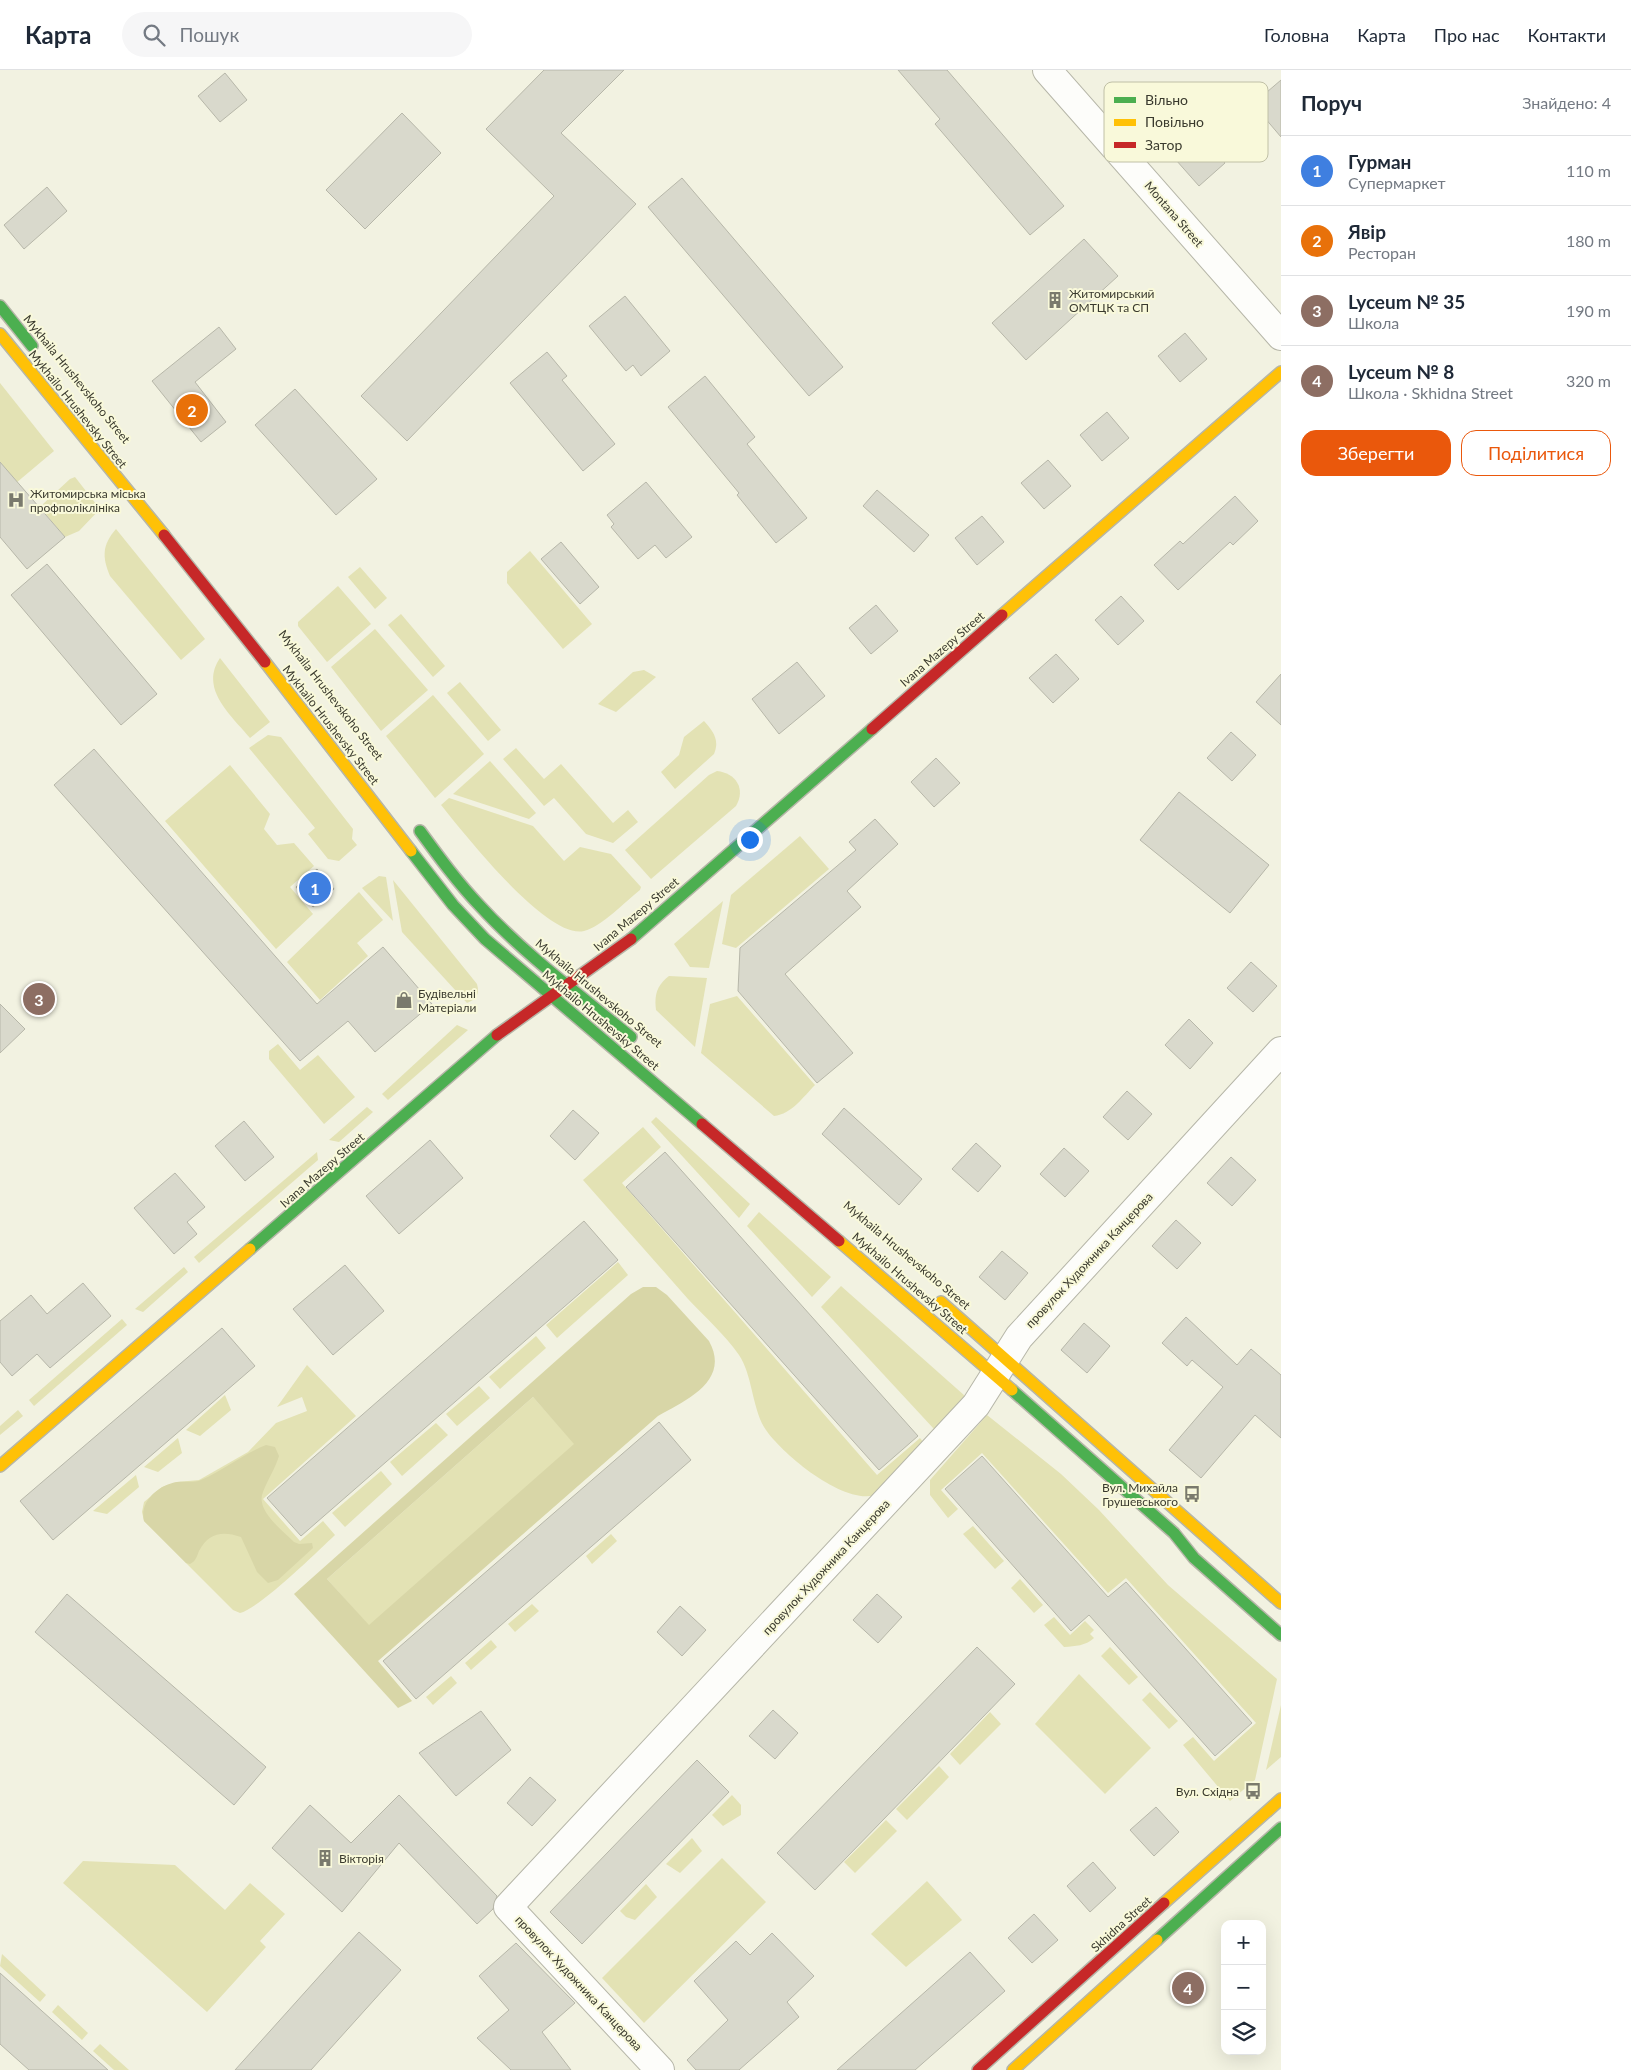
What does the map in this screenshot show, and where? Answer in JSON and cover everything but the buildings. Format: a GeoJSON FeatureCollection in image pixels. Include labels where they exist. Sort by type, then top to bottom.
{"type":"FeatureCollection","features":[{"type":"Feature","properties":{"kind":"main road","name":"Mykhaila Hrushevskoho Street"},"geometry":{"type":"LineString","coordinates":[[0,306],[39,354]]}},
{"type":"Feature","properties":{"kind":"main road","name":"Mykhailo Hrushevsky Street"},"geometry":{"type":"LineString","coordinates":[[0,334],[238,627],[453,905],[505,958],[1001,1366],[1174,1533],[1194,1558],[1281,1635]]}},
{"type":"Feature","properties":{"kind":"main road","name":"Ivana Mazepy Street"},"geometry":{"type":"LineString","coordinates":[[0,1466],[504,1030],[626,943],[1281,372]]}},
{"type":"Feature","properties":{"kind":"main road","name":"Mykhaila Hrushevskoho Street"},"geometry":{"type":"LineString","coordinates":[[414,824],[468,894],[489,916],[641,1046]]}},
{"type":"Feature","properties":{"kind":"main road","name":"Mykhaila Hrushevskoho Street"},"geometry":{"type":"LineString","coordinates":[[932,1295],[1001,1366],[1281,1603]]}},
{"type":"Feature","properties":{"kind":"main road","name":"Skhidna Street"},"geometry":{"type":"LineString","coordinates":[[978,2070],[1281,1799]]}},
{"type":"Feature","properties":{"kind":"main road"},"geometry":{"type":"LineString","coordinates":[[1013,2070],[1281,1828]]}},
{"type":"Feature","properties":{"kind":"street","name":"Montana Street"},"geometry":{"type":"LineString","coordinates":[[1047,70],[1104,135]]}},
{"type":"Feature","properties":{"kind":"street","name":"Montana Street"},"geometry":{"type":"LineString","coordinates":[[1128,162],[1281,336]]}},
{"type":"Feature","properties":{"kind":"street","name":"провулок Художника Канцерова"},"geometry":{"type":"LineString","coordinates":[[660,2070],[508,1907],[865,1527],[976,1405],[1019,1337],[1281,1051]]}},
{"type":"Feature","properties":{"kind":"green space"},"geometry":{"type":"Polygon","coordinates":[[[0,383],[54,451],[16,483],[0,463],[0,383]]]}},
{"type":"Feature","properties":{"kind":"green space"},"geometry":{"type":"Polygon","coordinates":[[[75,477],[100,509],[79,531],[65,537],[43,511],[46,508],[43,504],[70,479],[75,477]]]}},
{"type":"Feature","properties":{"kind":"green space"},"geometry":{"type":"Polygon","coordinates":[[[116,529],[205,639],[181,660],[110,576],[105,551],[108,540],[116,529]]]}},
{"type":"Feature","properties":{"kind":"green space"},"geometry":{"type":"Polygon","coordinates":[[[530,551],[592,624],[563,649],[507,583],[507,572],[530,551]]]}},
{"type":"Feature","properties":{"kind":"green space"},"geometry":{"type":"Polygon","coordinates":[[[360,567],[387,598],[375,609],[348,577],[360,567]]]}},
{"type":"Feature","properties":{"kind":"green space"},"geometry":{"type":"Polygon","coordinates":[[[338,586],[371,624],[327,662],[298,626],[298,622],[338,586]]]}},
{"type":"Feature","properties":{"kind":"green space"},"geometry":{"type":"Polygon","coordinates":[[[401,614],[445,666],[433,677],[388,625],[401,614]]]}},
{"type":"Feature","properties":{"kind":"green space"},"geometry":{"type":"Polygon","coordinates":[[[375,629],[428,690],[381,731],[331,667],[375,629]]]}},
{"type":"Feature","properties":{"kind":"green space"},"geometry":{"type":"Polygon","coordinates":[[[220,658],[270,722],[250,738],[227,711],[215,691],[214,669],[220,658]]]}},
{"type":"Feature","properties":{"kind":"green space"},"geometry":{"type":"Polygon","coordinates":[[[644,670],[656,677],[616,712],[598,704],[633,672],[644,670]]]}},
{"type":"Feature","properties":{"kind":"green space"},"geometry":{"type":"Polygon","coordinates":[[[460,682],[501,730],[488,741],[447,693],[460,682]]]}},
{"type":"Feature","properties":{"kind":"green space"},"geometry":{"type":"Polygon","coordinates":[[[433,695],[484,754],[435,798],[386,736],[433,695]]]}},
{"type":"Feature","properties":{"kind":"green space"},"geometry":{"type":"Polygon","coordinates":[[[704,721],[715,736],[716,749],[714,754],[675,789],[661,772],[679,755],[684,737],[704,721]]]}},
{"type":"Feature","properties":{"kind":"green space"},"geometry":{"type":"Polygon","coordinates":[[[268,735],[281,737],[353,829],[352,839],[357,845],[339,861],[328,859],[308,834],[315,828],[249,748],[268,735]]]}},
{"type":"Feature","properties":{"kind":"green space"},"geometry":{"type":"Polygon","coordinates":[[[516,748],[544,779],[561,764],[613,823],[628,810],[638,822],[613,843],[586,834],[554,798],[544,806],[503,759],[516,748]]]}},
{"type":"Feature","properties":{"kind":"green space"},"geometry":{"type":"Polygon","coordinates":[[[490,761],[536,813],[529,819],[453,794],[490,761]]]}},
{"type":"Feature","properties":{"kind":"green space"},"geometry":{"type":"Polygon","coordinates":[[[230,765],[270,814],[264,829],[277,845],[294,843],[314,866],[290,887],[313,914],[276,949],[165,821],[230,765]]]}},
{"type":"Feature","properties":{"kind":"green space"},"geometry":{"type":"Polygon","coordinates":[[[717,771],[724,772],[734,778],[737,783],[740,794],[736,806],[651,879],[625,850],[709,775],[717,771]]]}},
{"type":"Feature","properties":{"kind":"green space"},"geometry":{"type":"Polygon","coordinates":[[[449,798],[533,826],[564,861],[580,847],[611,854],[641,887],[640,890],[591,929],[584,931],[568,929],[549,919],[528,902],[486,859],[441,805],[449,798]]]}},
{"type":"Feature","properties":{"kind":"green space"},"geometry":{"type":"Polygon","coordinates":[[[800,836],[829,869],[736,948],[722,944],[731,895],[800,836]]]}},
{"type":"Feature","properties":{"kind":"green space"},"geometry":{"type":"Polygon","coordinates":[[[379,876],[386,877],[393,921],[362,888],[379,876]]]}},
{"type":"Feature","properties":{"kind":"green space"},"geometry":{"type":"Polygon","coordinates":[[[393,880],[477,984],[478,994],[473,1000],[467,1003],[402,932],[393,880]]]}},
{"type":"Feature","properties":{"kind":"green space"},"geometry":{"type":"Polygon","coordinates":[[[359,892],[383,920],[357,943],[368,956],[320,1000],[287,962],[359,892]]]}},
{"type":"Feature","properties":{"kind":"green space"},"geometry":{"type":"Polygon","coordinates":[[[723,901],[709,968],[690,967],[674,944],[723,901]]]}},
{"type":"Feature","properties":{"kind":"green space"},"geometry":{"type":"Polygon","coordinates":[[[669,976],[707,978],[695,1047],[656,1010],[657,991],[669,976]]]}},
{"type":"Feature","properties":{"kind":"green space"},"geometry":{"type":"Polygon","coordinates":[[[737,996],[815,1085],[797,1104],[780,1115],[774,1116],[701,1053],[710,1004],[737,996]]]}},
{"type":"Feature","properties":{"kind":"green space"},"geometry":{"type":"Polygon","coordinates":[[[457,1025],[468,1030],[388,1100],[382,1094],[457,1025]]]}},
{"type":"Feature","properties":{"kind":"green space"},"geometry":{"type":"Polygon","coordinates":[[[278,1044],[300,1070],[318,1055],[355,1097],[324,1124],[269,1059],[269,1051],[278,1044]]]}},
{"type":"Feature","properties":{"kind":"green space"},"geometry":{"type":"Polygon","coordinates":[[[367,1107],[373,1112],[339,1142],[329,1140],[367,1107]]]}},
{"type":"Feature","properties":{"kind":"green space"},"geometry":{"type":"Polygon","coordinates":[[[656,1117],[750,1204],[739,1218],[651,1122],[656,1117]]]}},
{"type":"Feature","properties":{"kind":"green space"},"geometry":{"type":"Polygon","coordinates":[[[643,1127],[661,1147],[622,1183],[877,1475],[920,1438],[928,1448],[900,1477],[882,1492],[869,1496],[853,1494],[835,1487],[817,1477],[784,1451],[772,1438],[760,1419],[747,1371],[739,1355],[583,1180],[643,1127]]]}},
{"type":"Feature","properties":{"kind":"green space"},"geometry":{"type":"Polygon","coordinates":[[[317,1152],[318,1160],[199,1263],[194,1257],[317,1152]]]}},
{"type":"Feature","properties":{"kind":"green space"},"geometry":{"type":"Polygon","coordinates":[[[759,1212],[831,1277],[812,1297],[747,1226],[759,1212]]]}},
{"type":"Feature","properties":{"kind":"green space"},"geometry":{"type":"Polygon","coordinates":[[[618,1262],[628,1275],[557,1338],[546,1325],[618,1262]]]}},
{"type":"Feature","properties":{"kind":"green space"},"geometry":{"type":"Polygon","coordinates":[[[184,1267],[188,1272],[143,1312],[135,1309],[184,1267]]]}},
{"type":"Feature","properties":{"kind":"green space"},"geometry":{"type":"Polygon","coordinates":[[[841,1286],[965,1396],[934,1429],[821,1307],[841,1286]]]}},
{"type":"Feature","properties":{"kind":"green space"},"geometry":{"type":"Polygon","coordinates":[[[122,1319],[127,1325],[34,1406],[29,1400],[122,1319]]]}},
{"type":"Feature","properties":{"kind":"green space"},"geometry":{"type":"Polygon","coordinates":[[[536,1336],[546,1348],[500,1389],[489,1377],[536,1336]]]}},
{"type":"Feature","properties":{"kind":"green space"},"geometry":{"type":"Polygon","coordinates":[[[307,1365],[356,1416],[263,1499],[300,1541],[323,1521],[335,1535],[274,1591],[249,1609],[240,1613],[233,1610],[144,1521],[142,1512],[144,1502],[162,1487],[177,1482],[199,1480],[248,1452],[276,1423],[307,1411],[302,1397],[277,1407],[307,1365]]]}},
{"type":"Feature","properties":{"kind":"green space"},"geometry":{"type":"Polygon","coordinates":[[[479,1386],[490,1398],[457,1426],[446,1414],[479,1386]]]}},
{"type":"Feature","properties":{"kind":"green space"},"geometry":{"type":"Polygon","coordinates":[[[225,1395],[231,1410],[200,1436],[186,1430],[225,1395]]]}},
{"type":"Feature","properties":{"kind":"green space"},"geometry":{"type":"Polygon","coordinates":[[[533,1397],[575,1444],[369,1626],[327,1579],[533,1397]]]}},
{"type":"Feature","properties":{"kind":"green space"},"geometry":{"type":"Polygon","coordinates":[[[18,1410],[23,1416],[0,1435],[0,1426],[18,1410]]]}},
{"type":"Feature","properties":{"kind":"green space"},"geometry":{"type":"Polygon","coordinates":[[[987,1415],[1061,1474],[1099,1510],[1168,1585],[1277,1679],[1255,1780],[1230,1801],[1183,1745],[1193,1737],[1214,1761],[1256,1723],[1126,1578],[1108,1593],[982,1453],[941,1490],[958,1509],[948,1518],[930,1495],[930,1480],[987,1415]]]}},
{"type":"Feature","properties":{"kind":"green space"},"geometry":{"type":"Polygon","coordinates":[[[436,1423],[448,1435],[402,1476],[390,1462],[436,1423]]]}},
{"type":"Feature","properties":{"kind":"green space"},"geometry":{"type":"Polygon","coordinates":[[[178,1438],[182,1453],[158,1472],[144,1467],[178,1438]]]}},
{"type":"Feature","properties":{"kind":"green space"},"geometry":{"type":"Polygon","coordinates":[[[381,1471],[392,1484],[345,1527],[332,1513],[381,1471]]]}},
{"type":"Feature","properties":{"kind":"green space"},"geometry":{"type":"Polygon","coordinates":[[[136,1475],[139,1487],[107,1514],[93,1511],[136,1475]]]}},
{"type":"Feature","properties":{"kind":"green space"},"geometry":{"type":"Polygon","coordinates":[[[973,1526],[1004,1561],[995,1569],[963,1534],[973,1526]]]}},
{"type":"Feature","properties":{"kind":"green space"},"geometry":{"type":"Polygon","coordinates":[[[611,1534],[617,1541],[592,1564],[586,1556],[611,1534]]]}},
{"type":"Feature","properties":{"kind":"green space"},"geometry":{"type":"Polygon","coordinates":[[[1020,1579],[1043,1605],[1034,1613],[1011,1588],[1020,1579]]]}},
{"type":"Feature","properties":{"kind":"green space"},"geometry":{"type":"Polygon","coordinates":[[[532,1604],[539,1611],[515,1632],[508,1624],[532,1604]]]}},
{"type":"Feature","properties":{"kind":"green space"},"geometry":{"type":"Polygon","coordinates":[[[1054,1617],[1070,1635],[1085,1621],[1094,1630],[1090,1634],[1094,1638],[1084,1644],[1064,1647],[1044,1625],[1054,1617]]]}},
{"type":"Feature","properties":{"kind":"green space"},"geometry":{"type":"Polygon","coordinates":[[[491,1640],[497,1647],[471,1670],[465,1663],[491,1640]]]}},
{"type":"Feature","properties":{"kind":"green space"},"geometry":{"type":"Polygon","coordinates":[[[1110,1647],[1138,1677],[1129,1685],[1101,1656],[1110,1647]]]}},
{"type":"Feature","properties":{"kind":"green space"},"geometry":{"type":"Polygon","coordinates":[[[1079,1674],[1151,1748],[1105,1794],[1035,1724],[1079,1674]]]}},
{"type":"Feature","properties":{"kind":"green space"},"geometry":{"type":"Polygon","coordinates":[[[451,1676],[457,1683],[433,1705],[426,1697],[451,1676]]]}},
{"type":"Feature","properties":{"kind":"green space"},"geometry":{"type":"Polygon","coordinates":[[[1150,1692],[1178,1721],[1169,1729],[1142,1700],[1150,1692]]]}},
{"type":"Feature","properties":{"kind":"green space"},"geometry":{"type":"Polygon","coordinates":[[[1281,1705],[1281,1757],[1266,1770],[1281,1705]]]}},
{"type":"Feature","properties":{"kind":"green space"},"geometry":{"type":"Polygon","coordinates":[[[990,1712],[1001,1724],[960,1765],[950,1754],[990,1712]]]}},
{"type":"Feature","properties":{"kind":"green space"},"geometry":{"type":"Polygon","coordinates":[[[939,1766],[949,1777],[907,1820],[896,1809],[939,1766]]]}},
{"type":"Feature","properties":{"kind":"green space"},"geometry":{"type":"Polygon","coordinates":[[[732,1795],[741,1805],[741,1815],[723,1826],[712,1815],[732,1795]]]}},
{"type":"Feature","properties":{"kind":"green space"},"geometry":{"type":"Polygon","coordinates":[[[886,1820],[897,1831],[855,1873],[844,1862],[886,1820]]]}},
{"type":"Feature","properties":{"kind":"green space"},"geometry":{"type":"Polygon","coordinates":[[[692,1838],[702,1851],[680,1873],[666,1864],[692,1838]]]}},
{"type":"Feature","properties":{"kind":"green space"},"geometry":{"type":"Polygon","coordinates":[[[722,1858],[766,1902],[644,2023],[602,1978],[722,1858]]]}},
{"type":"Feature","properties":{"kind":"green space"},"geometry":{"type":"Polygon","coordinates":[[[83,1861],[175,1865],[225,1910],[250,1883],[285,1914],[260,1941],[266,1947],[207,2012],[63,1883],[83,1861]]]}},
{"type":"Feature","properties":{"kind":"green space"},"geometry":{"type":"Polygon","coordinates":[[[927,1881],[962,1920],[906,1967],[871,1934],[927,1881]]]}},
{"type":"Feature","properties":{"kind":"green space"},"geometry":{"type":"Polygon","coordinates":[[[646,1884],[657,1897],[635,1920],[626,1917],[620,1911],[646,1884]]]}},
{"type":"Feature","properties":{"kind":"green space"},"geometry":{"type":"Polygon","coordinates":[[[2,1954],[46,1995],[40,2002],[0,1966],[2,1954]]]}},
{"type":"Feature","properties":{"kind":"green space"},"geometry":{"type":"Polygon","coordinates":[[[58,2005],[88,2033],[82,2040],[52,2012],[58,2005]]]}},
{"type":"Feature","properties":{"kind":"green space"},"geometry":{"type":"Polygon","coordinates":[[[100,2044],[129,2070],[114,2070],[93,2051],[100,2044]]]}},
{"type":"Feature","properties":{"kind":"shaded area"},"geometry":{"type":"Polygon","coordinates":[[[643,1287],[656,1287],[667,1295],[709,1341],[714,1355],[714,1367],[710,1378],[692,1396],[658,1416],[378,1661],[412,1701],[398,1708],[294,1594],[631,1294],[643,1287]],[[533,1397],[327,1579],[369,1625],[574,1444],[533,1397]]]}},
{"type":"Feature","properties":{"kind":"shaded area"},"geometry":{"type":"Polygon","coordinates":[[[266,1445],[275,1447],[279,1456],[263,1492],[263,1506],[266,1513],[294,1542],[299,1544],[312,1543],[313,1548],[278,1580],[268,1583],[257,1572],[241,1537],[222,1534],[212,1537],[207,1540],[195,1560],[190,1564],[186,1563],[144,1521],[143,1514],[147,1501],[157,1490],[177,1482],[201,1480],[266,1445]]]}},
{"type":"Feature","properties":{"kind":"traffic: fast"},"geometry":{"type":"LineString","coordinates":[[0,306],[32,346]]}},
{"type":"Feature","properties":{"kind":"traffic: fast"},"geometry":{"type":"LineString","coordinates":[[631,939],[872,729]]}},
{"type":"Feature","properties":{"kind":"traffic: fast"},"geometry":{"type":"LineString","coordinates":[[420,831],[464,888],[497,924],[553,974],[631,1037]]}},
{"type":"Feature","properties":{"kind":"traffic: fast"},"geometry":{"type":"LineString","coordinates":[[411,851],[453,905],[485,939],[702,1124]]}},
{"type":"Feature","properties":{"kind":"traffic: fast"},"geometry":{"type":"LineString","coordinates":[[250,1249],[497,1035]]}},
{"type":"Feature","properties":{"kind":"traffic: fast"},"geometry":{"type":"LineString","coordinates":[[1012,1390],[1174,1533],[1194,1558],[1281,1635]]}},
{"type":"Feature","properties":{"kind":"traffic: fast"},"geometry":{"type":"LineString","coordinates":[[1157,1940],[1281,1828]]}},
{"type":"Feature","properties":{"kind":"traffic: slow"},"geometry":{"type":"LineString","coordinates":[[0,334],[164,535]]}},
{"type":"Feature","properties":{"kind":"traffic: slow"},"geometry":{"type":"LineString","coordinates":[[1002,615],[1281,372]]}},
{"type":"Feature","properties":{"kind":"traffic: slow"},"geometry":{"type":"LineString","coordinates":[[265,662],[411,851]]}},
{"type":"Feature","properties":{"kind":"traffic: slow"},"geometry":{"type":"LineString","coordinates":[[839,1241],[1012,1390]]}},
{"type":"Feature","properties":{"kind":"traffic: slow"},"geometry":{"type":"LineString","coordinates":[[0,1466],[250,1249]]}},
{"type":"Feature","properties":{"kind":"traffic: slow"},"geometry":{"type":"LineString","coordinates":[[941,1302],[1281,1603]]}},
{"type":"Feature","properties":{"kind":"traffic: slow"},"geometry":{"type":"LineString","coordinates":[[1164,1903],[1281,1799]]}},
{"type":"Feature","properties":{"kind":"traffic: slow"},"geometry":{"type":"LineString","coordinates":[[1013,2070],[1157,1940]]}},
{"type":"Feature","properties":{"kind":"traffic: jam"},"geometry":{"type":"LineString","coordinates":[[164,535],[265,662]]}},
{"type":"Feature","properties":{"kind":"traffic: jam"},"geometry":{"type":"LineString","coordinates":[[872,729],[1002,615]]}},
{"type":"Feature","properties":{"kind":"traffic: jam"},"geometry":{"type":"LineString","coordinates":[[497,1035],[631,939]]}},
{"type":"Feature","properties":{"kind":"traffic: jam"},"geometry":{"type":"LineString","coordinates":[[702,1124],[839,1241]]}},
{"type":"Feature","properties":{"kind":"traffic: jam"},"geometry":{"type":"LineString","coordinates":[[978,2070],[1164,1903]]}},
{"type":"Feature","properties":{"kind":"place","name":"Житомирський ОМТЦК та СП"},"geometry":{"type":"Point","coordinates":[1055,300]}},
{"type":"Feature","properties":{"kind":"place","name":"Явір"},"geometry":{"type":"Point","coordinates":[192,410]}},
{"type":"Feature","properties":{"kind":"place","name":"Житомирська міська профполіклініка"},"geometry":{"type":"Point","coordinates":[16,500]}},
{"type":"Feature","properties":{"kind":"place","name":"Гурман"},"geometry":{"type":"Point","coordinates":[315,888]}},
{"type":"Feature","properties":{"kind":"place","name":"Lyceum № 35"},"geometry":{"type":"Point","coordinates":[39,999]}},
{"type":"Feature","properties":{"kind":"place","name":"Будівельні Матеріали"},"geometry":{"type":"Point","coordinates":[404,1000]}},
{"type":"Feature","properties":{"kind":"place","name":"Вул. Михайла Грушевського"},"geometry":{"type":"Point","coordinates":[1192,1494]}},
{"type":"Feature","properties":{"kind":"place","name":"Вул. Східна"},"geometry":{"type":"Point","coordinates":[1253,1791]}},
{"type":"Feature","properties":{"kind":"place","name":"Вікторія"},"geometry":{"type":"Point","coordinates":[325,1858]}},
{"type":"Feature","properties":{"kind":"place","name":"Lyceum № 8"},"geometry":{"type":"Point","coordinates":[1188,1988]}}]}
